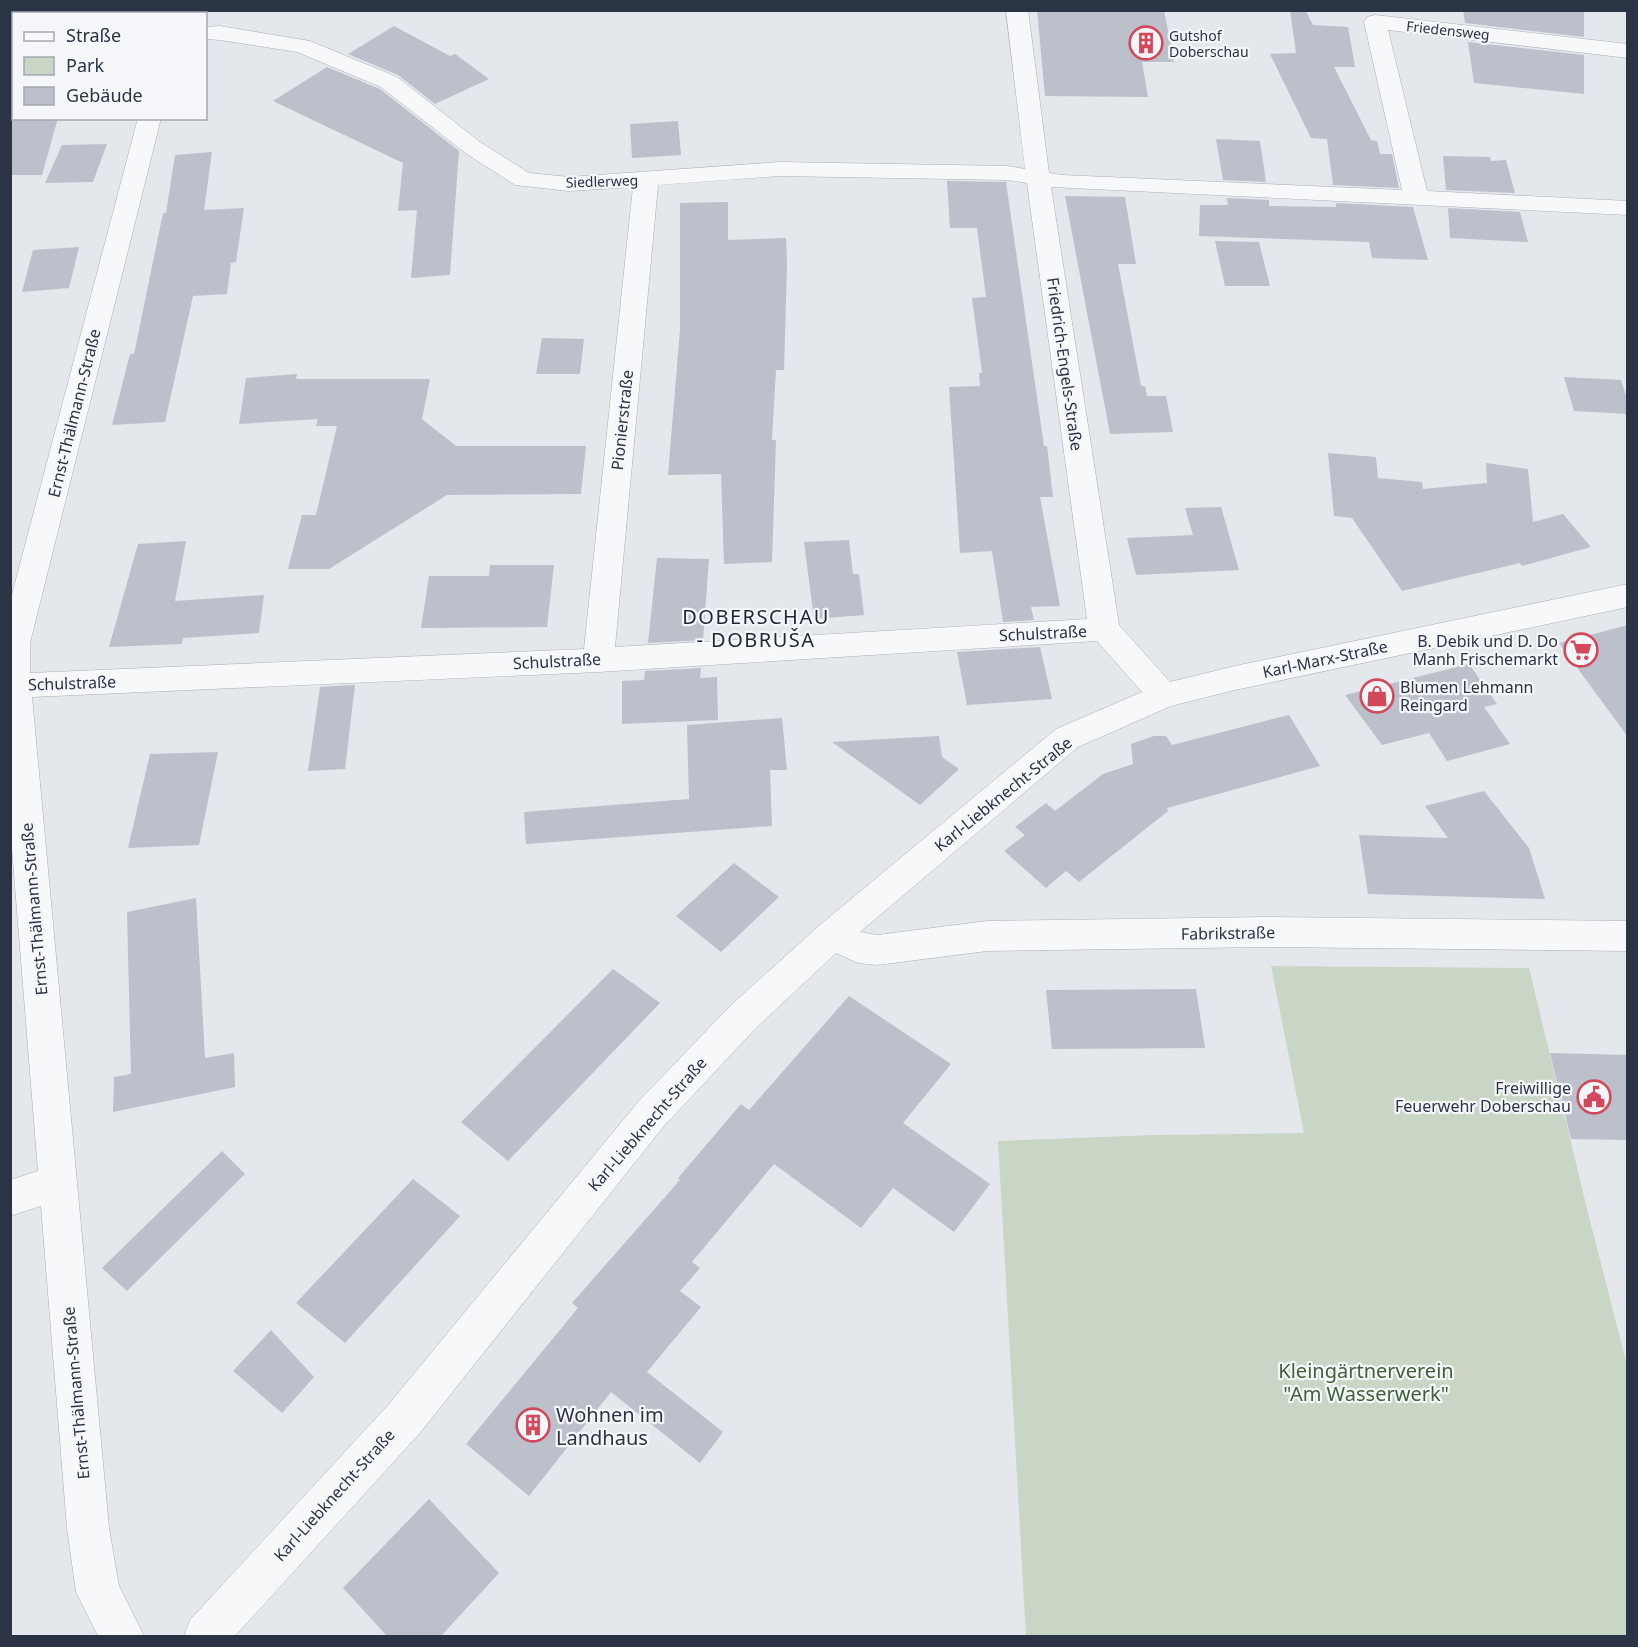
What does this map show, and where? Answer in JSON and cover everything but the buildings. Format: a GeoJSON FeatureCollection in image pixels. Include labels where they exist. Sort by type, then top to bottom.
{"type":"FeatureCollection","features":[{"type":"Feature","properties":{"kind":"street","name":"Friedrich-Engels-Straße"},"geometry":{"type":"LineString","coordinates":[[1017,10],[1038,178],[1104,629]]}},
{"type":"Feature","properties":{"kind":"street","name":"Friedensweg"},"geometry":{"type":"LineString","coordinates":[[1416,197],[1376,22],[1628,51]]}},
{"type":"Feature","properties":{"kind":"street","name":"Siedlerweg"},"geometry":{"type":"LineString","coordinates":[[207,33],[302,46],[389,82],[472,147],[523,180],[569,184],[780,169],[1007,173],[1038,178]]}},
{"type":"Feature","properties":{"kind":"street","name":"Ernst-Thälmann-Straße"},"geometry":{"type":"LineString","coordinates":[[122,1636],[98,1592],[88,1528],[57,1184],[23,942],[13,686],[15,643],[149,120]]}},
{"type":"Feature","properties":{"kind":"street"},"geometry":{"type":"LineString","coordinates":[[1038,178],[1062,182],[1628,208]]}},
{"type":"Feature","properties":{"kind":"street","name":"Pionierstraße"},"geometry":{"type":"LineString","coordinates":[[598,660],[646,180]]}},
{"type":"Feature","properties":{"kind":"street","name":"Karl-Marx-Straße"},"geometry":{"type":"LineString","coordinates":[[1164,696],[1235,678],[1628,595]]}},
{"type":"Feature","properties":{"kind":"street"},"geometry":{"type":"LineString","coordinates":[[1104,629],[1164,696]]}},
{"type":"Feature","properties":{"kind":"street","name":"Schulstraße"},"geometry":{"type":"LineString","coordinates":[[13,686],[598,660],[1104,629]]}},
{"type":"Feature","properties":{"kind":"street","name":"Karl-Liebknecht-Straße"},"geometry":{"type":"LineString","coordinates":[[206,1636],[404,1419],[651,1114],[743,1017],[833,934],[1067,738],[1164,696]]}},
{"type":"Feature","properties":{"kind":"street","name":"Fabrikstraße"},"geometry":{"type":"LineString","coordinates":[[833,934],[858,948],[877,950],[987,936],[1268,932],[1628,936]]}},
{"type":"Feature","properties":{"kind":"street"},"geometry":{"type":"LineString","coordinates":[[10,1198],[57,1184]]}},
{"type":"Feature","properties":{"kind":"green space","name":"Kleingärtnerverein \"Am Wasserwerk\""},"geometry":{"type":"Polygon","coordinates":[[[1271,966],[1529,968],[1627,1365],[1627,1636],[1026,1636],[998,1141],[1154,1135],[1304,1133],[1271,966]]]}},
{"type":"Feature","properties":{"kind":"place","name":"Gutshof Doberschau"},"geometry":{"type":"Point","coordinates":[1146,43]}},
{"type":"Feature","properties":{"kind":"place","name":"B. Debik und D. Do Manh Frischemarkt"},"geometry":{"type":"Point","coordinates":[1581,650]}},
{"type":"Feature","properties":{"kind":"place","name":"Blumen Lehmann Reingard"},"geometry":{"type":"Point","coordinates":[1377,696]}},
{"type":"Feature","properties":{"kind":"place","name":"Freiwillige Feuerwehr Doberschau"},"geometry":{"type":"Point","coordinates":[1594,1097]}},
{"type":"Feature","properties":{"kind":"place","name":"Wohnen im Landhaus"},"geometry":{"type":"Point","coordinates":[533,1425]}},
{"type":"Feature","properties":{"kind":"district","name":"DOBERSCHAU - DOBRUŠA"},"geometry":{"type":"Point","coordinates":[756,628]}}]}
